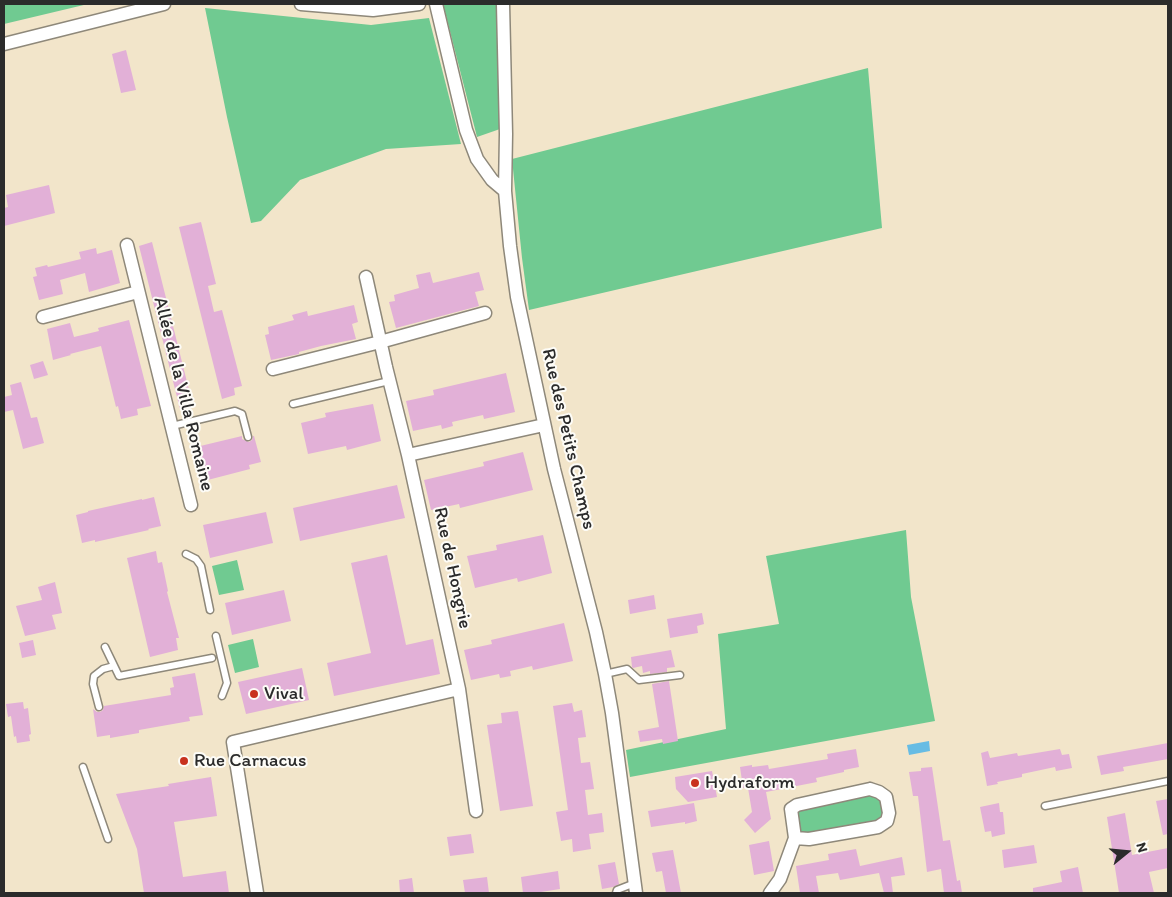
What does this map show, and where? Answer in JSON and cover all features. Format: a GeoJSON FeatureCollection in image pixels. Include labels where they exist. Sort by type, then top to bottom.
{"type":"FeatureCollection","features":[{"type":"Feature","properties":{"kind":"street"},"geometry":{"type":"LineString","coordinates":[[4,44],[164,4]]}},
{"type":"Feature","properties":{"kind":"street"},"geometry":{"type":"LineString","coordinates":[[301,4],[373,10],[419,4]]}},
{"type":"Feature","properties":{"kind":"street"},"geometry":{"type":"LineString","coordinates":[[436,4],[466,130],[477,158],[492,180],[504,191]]}},
{"type":"Feature","properties":{"kind":"street","name":"Rue des Petits Champs"},"geometry":{"type":"LineString","coordinates":[[503,4],[506,134],[504,191],[517,297],[554,469],[605,674],[635,888]]}},
{"type":"Feature","properties":{"kind":"street","name":"Allée de la Villa Romaine"},"geometry":{"type":"LineString","coordinates":[[126,244],[191,505]]}},
{"type":"Feature","properties":{"kind":"street","name":"Rue de Hongrie"},"geometry":{"type":"LineString","coordinates":[[366,277],[408,455],[459,689],[476,811]]}},
{"type":"Feature","properties":{"kind":"street","name":"Allée de la Villa Romaine"},"geometry":{"type":"LineString","coordinates":[[43,317],[138,292]]}},
{"type":"Feature","properties":{"kind":"street"},"geometry":{"type":"LineString","coordinates":[[273,369],[485,313]]}},
{"type":"Feature","properties":{"kind":"street"},"geometry":{"type":"LineString","coordinates":[[408,455],[544,425]]}},
{"type":"Feature","properties":{"kind":"street"},"geometry":{"type":"LineString","coordinates":[[257,893],[233,742],[459,689]]}},
{"type":"Feature","properties":{"kind":"street"},"geometry":{"type":"LineString","coordinates":[[770,893],[780,879],[795,838],[790,809],[797,805],[870,789],[880,792],[886,797],[889,813],[887,821],[878,827],[809,839],[795,838]]}},
{"type":"Feature","properties":{"kind":"lane"},"geometry":{"type":"LineString","coordinates":[[293,404],[389,381]]}},
{"type":"Feature","properties":{"kind":"lane"},"geometry":{"type":"LineString","coordinates":[[172,426],[235,411],[242,414],[248,437]]}},
{"type":"Feature","properties":{"kind":"lane"},"geometry":{"type":"LineString","coordinates":[[186,554],[196,559],[201,566],[210,610]]}},
{"type":"Feature","properties":{"kind":"lane"},"geometry":{"type":"LineString","coordinates":[[216,636],[227,683],[222,696]]}},
{"type":"Feature","properties":{"kind":"lane"},"geometry":{"type":"LineString","coordinates":[[105,647],[119,676],[212,658]]}},
{"type":"Feature","properties":{"kind":"lane"},"geometry":{"type":"LineString","coordinates":[[99,707],[93,684],[94,676],[102,669],[114,666]]}},
{"type":"Feature","properties":{"kind":"lane"},"geometry":{"type":"LineString","coordinates":[[605,674],[626,670],[639,680],[680,675]]}},
{"type":"Feature","properties":{"kind":"lane"},"geometry":{"type":"LineString","coordinates":[[83,767],[108,839]]}},
{"type":"Feature","properties":{"kind":"lane"},"geometry":{"type":"LineString","coordinates":[[1045,806],[1168,781]]}},
{"type":"Feature","properties":{"kind":"lane"},"geometry":{"type":"LineString","coordinates":[[616,893],[617,890],[635,888]]}},
{"type":"Feature","properties":{"kind":"green space"},"geometry":{"type":"Polygon","coordinates":[[[4,4],[88,4],[4,24],[4,4]]]}},
{"type":"Feature","properties":{"kind":"green space"},"geometry":{"type":"Polygon","coordinates":[[[443,4],[497,4],[500,129],[477,137],[443,4]]]}},
{"type":"Feature","properties":{"kind":"green space"},"geometry":{"type":"Polygon","coordinates":[[[205,8],[371,25],[429,18],[461,144],[386,149],[300,180],[261,221],[251,223],[205,8]]]}},
{"type":"Feature","properties":{"kind":"green space"},"geometry":{"type":"Polygon","coordinates":[[[868,68],[882,228],[529,310],[512,159],[868,68]]]}},
{"type":"Feature","properties":{"kind":"green space"},"geometry":{"type":"Polygon","coordinates":[[[906,530],[911,597],[935,721],[630,777],[626,750],[726,729],[718,634],[779,624],[766,556],[906,530]]]}},
{"type":"Feature","properties":{"kind":"green space"},"geometry":{"type":"Polygon","coordinates":[[[237,560],[244,590],[219,595],[212,566],[237,560]]]}},
{"type":"Feature","properties":{"kind":"green space"},"geometry":{"type":"Polygon","coordinates":[[[253,639],[259,667],[235,673],[228,645],[253,639]]]}},
{"type":"Feature","properties":{"kind":"green space"},"geometry":{"type":"Polygon","coordinates":[[[872,794],[878,797],[883,809],[877,821],[808,833],[801,832],[797,827],[797,812],[802,808],[872,794]]]}},
{"type":"Feature","properties":{"kind":"water"},"geometry":{"type":"Polygon","coordinates":[[[929,741],[930,751],[909,755],[907,745],[929,741]]]}},
{"type":"Feature","properties":{"kind":"building"},"geometry":{"type":"Polygon","coordinates":[[[126,50],[136,90],[121,93],[112,54],[126,50]]]}},
{"type":"Feature","properties":{"kind":"building"},"geometry":{"type":"Polygon","coordinates":[[[49,185],[55,213],[4,226],[4,208],[8,207],[6,195],[49,185]]]}},
{"type":"Feature","properties":{"kind":"building"},"geometry":{"type":"Polygon","coordinates":[[[201,222],[216,284],[208,286],[214,312],[222,310],[242,386],[234,388],[235,395],[222,399],[179,227],[201,222]]]}},
{"type":"Feature","properties":{"kind":"building"},"geometry":{"type":"Polygon","coordinates":[[[152,242],[193,406],[180,409],[139,246],[152,242]]]}},
{"type":"Feature","properties":{"kind":"building"},"geometry":{"type":"Polygon","coordinates":[[[96,248],[97,254],[112,250],[120,283],[89,292],[85,273],[60,280],[63,294],[39,300],[33,277],[37,276],[35,268],[47,265],[48,267],[81,259],[79,252],[96,248]]]}},
{"type":"Feature","properties":{"kind":"building"},"geometry":{"type":"Polygon","coordinates":[[[430,272],[433,283],[479,272],[484,290],[475,292],[479,306],[396,328],[389,302],[395,301],[394,295],[419,288],[416,275],[430,272]]]}},
{"type":"Feature","properties":{"kind":"building"},"geometry":{"type":"Polygon","coordinates":[[[354,305],[358,322],[352,324],[356,339],[321,346],[299,352],[299,354],[271,360],[265,335],[269,334],[268,327],[294,320],[292,315],[307,311],[308,316],[354,305]]]}},
{"type":"Feature","properties":{"kind":"building"},"geometry":{"type":"Polygon","coordinates":[[[129,320],[151,406],[137,409],[138,415],[121,419],[118,406],[116,407],[101,346],[53,360],[47,329],[70,323],[74,337],[99,331],[98,328],[129,320]]]}},
{"type":"Feature","properties":{"kind":"building"},"geometry":{"type":"Polygon","coordinates":[[[43,361],[48,375],[34,379],[30,365],[43,361]]]}},
{"type":"Feature","properties":{"kind":"building"},"geometry":{"type":"Polygon","coordinates":[[[506,373],[515,412],[484,419],[483,415],[452,422],[453,426],[442,429],[441,425],[413,431],[406,401],[434,395],[433,390],[506,373]]]}},
{"type":"Feature","properties":{"kind":"building"},"geometry":{"type":"Polygon","coordinates":[[[21,382],[31,418],[37,417],[44,443],[23,449],[13,410],[4,412],[4,397],[12,395],[10,385],[21,382]]]}},
{"type":"Feature","properties":{"kind":"building"},"geometry":{"type":"Polygon","coordinates":[[[373,404],[381,441],[347,450],[346,446],[308,454],[301,423],[326,417],[325,413],[373,404]]]}},
{"type":"Feature","properties":{"kind":"building"},"geometry":{"type":"Polygon","coordinates":[[[242,436],[242,439],[249,442],[254,436],[261,462],[249,465],[250,469],[200,482],[192,448],[242,436]]]}},
{"type":"Feature","properties":{"kind":"building"},"geometry":{"type":"Polygon","coordinates":[[[523,452],[533,490],[460,508],[459,504],[431,510],[424,480],[484,466],[483,462],[523,452]]]}},
{"type":"Feature","properties":{"kind":"building"},"geometry":{"type":"Polygon","coordinates":[[[397,485],[405,518],[300,541],[293,508],[397,485]]]}},
{"type":"Feature","properties":{"kind":"building"},"geometry":{"type":"Polygon","coordinates":[[[154,497],[161,526],[95,542],[95,540],[82,543],[76,515],[154,497]]]}},
{"type":"Feature","properties":{"kind":"building"},"geometry":{"type":"Polygon","coordinates":[[[266,512],[273,543],[210,558],[203,525],[266,512]]]}},
{"type":"Feature","properties":{"kind":"building"},"geometry":{"type":"Polygon","coordinates":[[[543,535],[552,573],[518,582],[517,578],[475,588],[467,556],[497,550],[496,545],[543,535]]]}},
{"type":"Feature","properties":{"kind":"building"},"geometry":{"type":"Polygon","coordinates":[[[156,551],[158,563],[162,562],[167,592],[179,638],[176,638],[178,650],[150,657],[127,558],[156,551]]]}},
{"type":"Feature","properties":{"kind":"building"},"geometry":{"type":"Polygon","coordinates":[[[387,555],[406,645],[433,639],[440,674],[334,696],[327,663],[371,653],[351,563],[387,555]]]}},
{"type":"Feature","properties":{"kind":"building"},"geometry":{"type":"Polygon","coordinates":[[[55,582],[62,613],[52,615],[56,629],[25,636],[16,606],[42,600],[38,587],[55,582]]]}},
{"type":"Feature","properties":{"kind":"building"},"geometry":{"type":"Polygon","coordinates":[[[284,590],[291,621],[232,635],[225,603],[284,590]]]}},
{"type":"Feature","properties":{"kind":"building"},"geometry":{"type":"Polygon","coordinates":[[[654,595],[656,609],[630,614],[628,600],[654,595]]]}},
{"type":"Feature","properties":{"kind":"building"},"geometry":{"type":"Polygon","coordinates":[[[702,613],[704,624],[697,626],[698,633],[670,638],[667,619],[702,613]]]}},
{"type":"Feature","properties":{"kind":"building"},"geometry":{"type":"Polygon","coordinates":[[[564,623],[573,661],[533,670],[532,666],[510,671],[511,676],[500,678],[499,674],[471,680],[464,650],[492,644],[491,640],[564,623]]]}},
{"type":"Feature","properties":{"kind":"building"},"geometry":{"type":"Polygon","coordinates":[[[33,640],[36,655],[22,658],[19,643],[33,640]]]}},
{"type":"Feature","properties":{"kind":"building"},"geometry":{"type":"Polygon","coordinates":[[[671,650],[675,667],[667,668],[667,672],[650,674],[650,671],[643,673],[642,666],[632,667],[631,657],[671,650]]]}},
{"type":"Feature","properties":{"kind":"building"},"geometry":{"type":"Polygon","coordinates":[[[302,668],[309,700],[246,714],[238,682],[302,668]]]}},
{"type":"Feature","properties":{"kind":"building"},"geometry":{"type":"Polygon","coordinates":[[[195,673],[203,715],[189,717],[190,721],[139,730],[139,733],[110,738],[110,735],[97,737],[93,709],[100,712],[104,706],[171,695],[170,688],[174,687],[172,677],[195,673]]]}},
{"type":"Feature","properties":{"kind":"building"},"geometry":{"type":"Polygon","coordinates":[[[669,681],[678,741],[663,744],[662,739],[640,742],[638,731],[659,727],[652,684],[669,681]]]}},
{"type":"Feature","properties":{"kind":"building"},"geometry":{"type":"Polygon","coordinates":[[[23,702],[24,709],[28,708],[30,741],[17,743],[16,736],[14,737],[11,716],[8,717],[6,704],[23,702]]]}},
{"type":"Feature","properties":{"kind":"building"},"geometry":{"type":"Polygon","coordinates":[[[572,703],[574,712],[582,710],[586,737],[578,738],[581,763],[590,762],[594,789],[585,790],[588,815],[602,813],[604,832],[589,834],[591,849],[573,852],[572,839],[561,841],[556,812],[568,810],[553,706],[572,703]]]}},
{"type":"Feature","properties":{"kind":"building"},"geometry":{"type":"Polygon","coordinates":[[[518,711],[533,806],[500,811],[487,725],[502,723],[501,713],[518,711]]]}},
{"type":"Feature","properties":{"kind":"building"},"geometry":{"type":"Polygon","coordinates":[[[1168,743],[1168,759],[1123,767],[1124,771],[1101,775],[1097,756],[1168,743]]]}},
{"type":"Feature","properties":{"kind":"building"},"geometry":{"type":"Polygon","coordinates":[[[856,749],[859,767],[816,778],[817,782],[766,792],[771,819],[755,833],[744,820],[752,812],[748,788],[743,788],[740,767],[768,765],[769,769],[828,759],[827,754],[856,749]]]}},
{"type":"Feature","properties":{"kind":"building"},"geometry":{"type":"Polygon","coordinates":[[[1060,749],[1062,755],[1069,754],[1072,768],[1056,771],[1055,767],[1022,774],[1022,777],[987,786],[981,753],[988,751],[990,758],[1017,753],[1018,756],[1060,749]]]}},
{"type":"Feature","properties":{"kind":"building"},"geometry":{"type":"Polygon","coordinates":[[[932,767],[943,841],[950,840],[957,881],[960,880],[962,893],[944,893],[941,869],[927,872],[918,796],[913,796],[909,772],[921,771],[921,768],[932,767]]]}},
{"type":"Feature","properties":{"kind":"building","name":"Hydraform"},"geometry":{"type":"Polygon","coordinates":[[[712,771],[717,797],[688,802],[676,789],[675,777],[712,771]]]}},
{"type":"Feature","properties":{"kind":"building"},"geometry":{"type":"Polygon","coordinates":[[[211,777],[217,816],[174,822],[183,877],[226,871],[229,893],[144,893],[137,849],[116,794],[211,777]]]}},
{"type":"Feature","properties":{"kind":"building"},"geometry":{"type":"Polygon","coordinates":[[[1168,799],[1168,834],[1163,835],[1156,801],[1168,799]]]}},
{"type":"Feature","properties":{"kind":"building"},"geometry":{"type":"Polygon","coordinates":[[[694,803],[697,821],[651,827],[648,811],[694,803]]]}},
{"type":"Feature","properties":{"kind":"building"},"geometry":{"type":"Polygon","coordinates":[[[999,803],[1000,812],[1003,812],[1005,834],[992,837],[991,831],[985,832],[980,807],[999,803]]]}},
{"type":"Feature","properties":{"kind":"building"},"geometry":{"type":"Polygon","coordinates":[[[1125,813],[1132,855],[1168,848],[1168,868],[1149,872],[1154,893],[1119,893],[1107,817],[1125,813]]]}},
{"type":"Feature","properties":{"kind":"building"},"geometry":{"type":"Polygon","coordinates":[[[471,834],[474,853],[450,856],[447,837],[471,834]]]}},
{"type":"Feature","properties":{"kind":"building"},"geometry":{"type":"Polygon","coordinates":[[[769,841],[774,871],[754,875],[749,845],[769,841]]]}},
{"type":"Feature","properties":{"kind":"building"},"geometry":{"type":"Polygon","coordinates":[[[1034,845],[1037,863],[1004,868],[1002,850],[1034,845]]]}},
{"type":"Feature","properties":{"kind":"building"},"geometry":{"type":"Polygon","coordinates":[[[856,849],[860,866],[902,857],[905,875],[891,877],[893,893],[884,893],[879,873],[840,880],[838,873],[816,876],[819,893],[800,893],[796,866],[829,860],[828,854],[856,849]]]}},
{"type":"Feature","properties":{"kind":"building"},"geometry":{"type":"Polygon","coordinates":[[[673,850],[681,893],[666,893],[662,871],[656,872],[652,853],[673,850]]]}},
{"type":"Feature","properties":{"kind":"building"},"geometry":{"type":"Polygon","coordinates":[[[615,862],[619,884],[602,889],[598,865],[615,862]]]}},
{"type":"Feature","properties":{"kind":"building"},"geometry":{"type":"Polygon","coordinates":[[[1078,867],[1083,893],[1033,893],[1033,888],[1062,882],[1060,871],[1078,867]]]}},
{"type":"Feature","properties":{"kind":"building"},"geometry":{"type":"Polygon","coordinates":[[[558,871],[560,889],[541,893],[523,893],[521,877],[558,871]]]}},
{"type":"Feature","properties":{"kind":"building"},"geometry":{"type":"Polygon","coordinates":[[[487,877],[489,893],[465,893],[463,880],[487,877]]]}},
{"type":"Feature","properties":{"kind":"building"},"geometry":{"type":"Polygon","coordinates":[[[412,878],[414,893],[400,893],[399,880],[412,878]]]}},
{"type":"Feature","properties":{"kind":"place","name":"Vival"},"geometry":{"type":"Point","coordinates":[254,694]}},
{"type":"Feature","properties":{"kind":"place","name":"Rue Carnacus"},"geometry":{"type":"Point","coordinates":[184,761]}},
{"type":"Feature","properties":{"kind":"place","name":"Hydraform"},"geometry":{"type":"Point","coordinates":[695,783]}}]}
